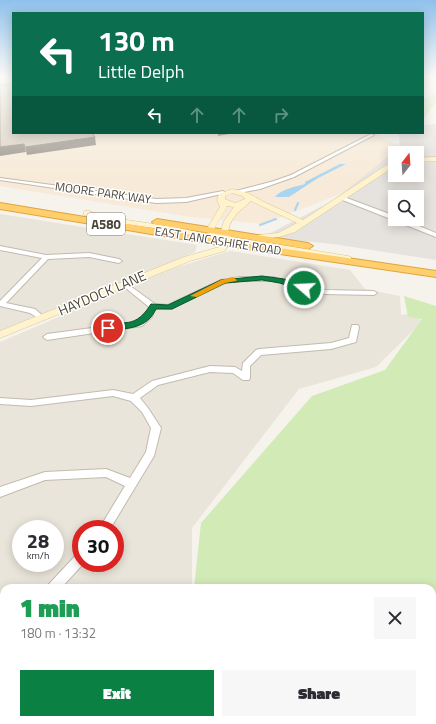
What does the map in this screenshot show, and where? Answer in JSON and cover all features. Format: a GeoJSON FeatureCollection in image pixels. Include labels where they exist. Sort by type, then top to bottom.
{"type":"FeatureCollection","features":[{"type":"Feature","properties":{"kind":"highway","name":"EAST LANCASHIRE ROAD"},"geometry":{"type":"LineString","coordinates":[[0,201],[87,213],[212,236]]}},
{"type":"Feature","properties":{"kind":"highway","name":"EAST LANCASHIRE ROAD"},"geometry":{"type":"LineString","coordinates":[[0,206],[225,238],[436,274]]}},
{"type":"Feature","properties":{"kind":"highway","name":"EAST LANCASHIRE ROAD"},"geometry":{"type":"LineString","coordinates":[[225,238],[261,237],[298,244],[436,264]]}},
{"type":"Feature","properties":{"kind":"street"},"geometry":{"type":"LineString","coordinates":[[222,199],[239,192],[258,189],[310,170],[372,135]]}},
{"type":"Feature","properties":{"kind":"street"},"geometry":{"type":"LineString","coordinates":[[424,160],[436,159]]}},
{"type":"Feature","properties":{"kind":"street"},"geometry":{"type":"LineString","coordinates":[[261,237],[274,236],[292,230],[388,167]]}},
{"type":"Feature","properties":{"kind":"street","name":"MOORE PARK WAY"},"geometry":{"type":"LineString","coordinates":[[0,179],[156,201],[207,197],[222,199]]}},
{"type":"Feature","properties":{"kind":"street"},"geometry":{"type":"LineString","coordinates":[[225,238],[236,209],[258,189]]}},
{"type":"Feature","properties":{"kind":"street"},"geometry":{"type":"LineString","coordinates":[[239,192],[246,200]]}},
{"type":"Feature","properties":{"kind":"street"},"geometry":{"type":"LineString","coordinates":[[342,198],[388,216]]}},
{"type":"Feature","properties":{"kind":"street"},"geometry":{"type":"LineString","coordinates":[[222,199],[230,204],[246,200],[261,204],[304,222]]}},
{"type":"Feature","properties":{"kind":"street"},"geometry":{"type":"LineString","coordinates":[[204,254],[210,248],[212,236],[224,207],[222,199]]}},
{"type":"Feature","properties":{"kind":"street"},"geometry":{"type":"LineString","coordinates":[[415,226],[436,234]]}},
{"type":"Feature","properties":{"kind":"street"},"geometry":{"type":"LineString","coordinates":[[292,230],[290,238],[298,244]]}},
{"type":"Feature","properties":{"kind":"street","name":"HAYDOCK LANE"},"geometry":{"type":"LineString","coordinates":[[0,335],[124,284],[204,254],[214,253],[222,249],[225,238]]}},
{"type":"Feature","properties":{"kind":"street"},"geometry":{"type":"LineString","coordinates":[[0,248],[46,257],[89,255],[118,261]]}},
{"type":"Feature","properties":{"kind":"street"},"geometry":{"type":"LineString","coordinates":[[0,304],[46,257]]}},
{"type":"Feature","properties":{"kind":"street"},"geometry":{"type":"LineString","coordinates":[[124,284],[153,306],[169,307],[217,284],[240,278],[273,279],[314,291],[374,293]]}},
{"type":"Feature","properties":{"kind":"street"},"geometry":{"type":"LineString","coordinates":[[357,284],[361,293]]}},
{"type":"Feature","properties":{"kind":"street"},"geometry":{"type":"LineString","coordinates":[[0,304],[32,311],[41,318]]}},
{"type":"Feature","properties":{"kind":"street"},"geometry":{"type":"LineString","coordinates":[[47,337],[139,324],[149,315],[153,306]]}},
{"type":"Feature","properties":{"kind":"street"},"geometry":{"type":"LineString","coordinates":[[134,398],[156,383],[210,369],[234,370],[246,378],[246,365],[260,352],[331,346],[353,340],[355,327]]}},
{"type":"Feature","properties":{"kind":"street"},"geometry":{"type":"LineString","coordinates":[[0,401],[31,403],[114,392],[134,398],[146,410],[156,428],[152,452],[110,520]]}},
{"type":"Feature","properties":{"kind":"street"},"geometry":{"type":"LineString","coordinates":[[0,492],[45,476],[106,473],[132,484]]}},
{"type":"Feature","properties":{"kind":"street"},"geometry":{"type":"LineString","coordinates":[[56,584],[72,567]]}},
{"type":"Feature","properties":{"kind":"shaded area"},"geometry":{"type":"Polygon","coordinates":[[[0,111],[7,111],[12,134],[377,134],[398,146],[388,146],[388,157],[345,192],[263,224],[190,217],[0,186],[0,111]]]}},
{"type":"Feature","properties":{"kind":"shaded area"},"geometry":{"type":"Polygon","coordinates":[[[436,124],[436,260],[333,244],[263,237],[330,202],[388,157],[388,182],[424,182],[424,146],[400,146],[399,134],[424,134],[424,125],[436,124]]]}},
{"type":"Feature","properties":{"kind":"shaded area"},"geometry":{"type":"Polygon","coordinates":[[[0,214],[197,245],[195,252],[0,334],[0,214]]]}},
{"type":"Feature","properties":{"kind":"shaded area"},"geometry":{"type":"Polygon","coordinates":[[[230,251],[350,270],[365,289],[400,296],[401,315],[416,313],[422,322],[376,367],[299,389],[192,528],[192,584],[0,584],[0,342],[171,269],[230,251]]]}},
{"type":"Feature","properties":{"kind":"green space"},"geometry":{"type":"Polygon","coordinates":[[[424,111],[429,111],[424,118],[424,111]]]}},
{"type":"Feature","properties":{"kind":"green space"},"geometry":{"type":"Polygon","coordinates":[[[404,296],[436,306],[436,584],[194,584],[201,523],[312,396],[385,370],[422,319],[408,317],[404,296]]]}},
{"type":"Feature","properties":{"kind":"water"},"geometry":{"type":"Polygon","coordinates":[[[340,164],[346,164],[318,178],[289,197],[275,197],[284,191],[305,184],[305,182],[340,164]]]}},
{"type":"Feature","properties":{"kind":"building"},"geometry":{"type":"Polygon","coordinates":[[[0,111],[12,111],[12,134],[93,134],[95,137],[25,147],[24,144],[0,147],[0,111]]]}},
{"type":"Feature","properties":{"kind":"waterway"},"geometry":{"type":"LineString","coordinates":[[295,210],[298,203]]}},
{"type":"Feature","properties":{"kind":"waterway"},"geometry":{"type":"LineString","coordinates":[[260,225],[276,219]]}},
{"type":"Feature","properties":{"kind":"slow traffic"},"geometry":{"type":"LineString","coordinates":[[194,296],[223,281],[233,280]]}},
{"type":"Feature","properties":{"kind":"route"},"geometry":{"type":"LineString","coordinates":[[108,328],[139,324],[149,315],[153,306],[169,307],[223,281],[240,278],[262,278],[282,281],[304,288]]}}]}
